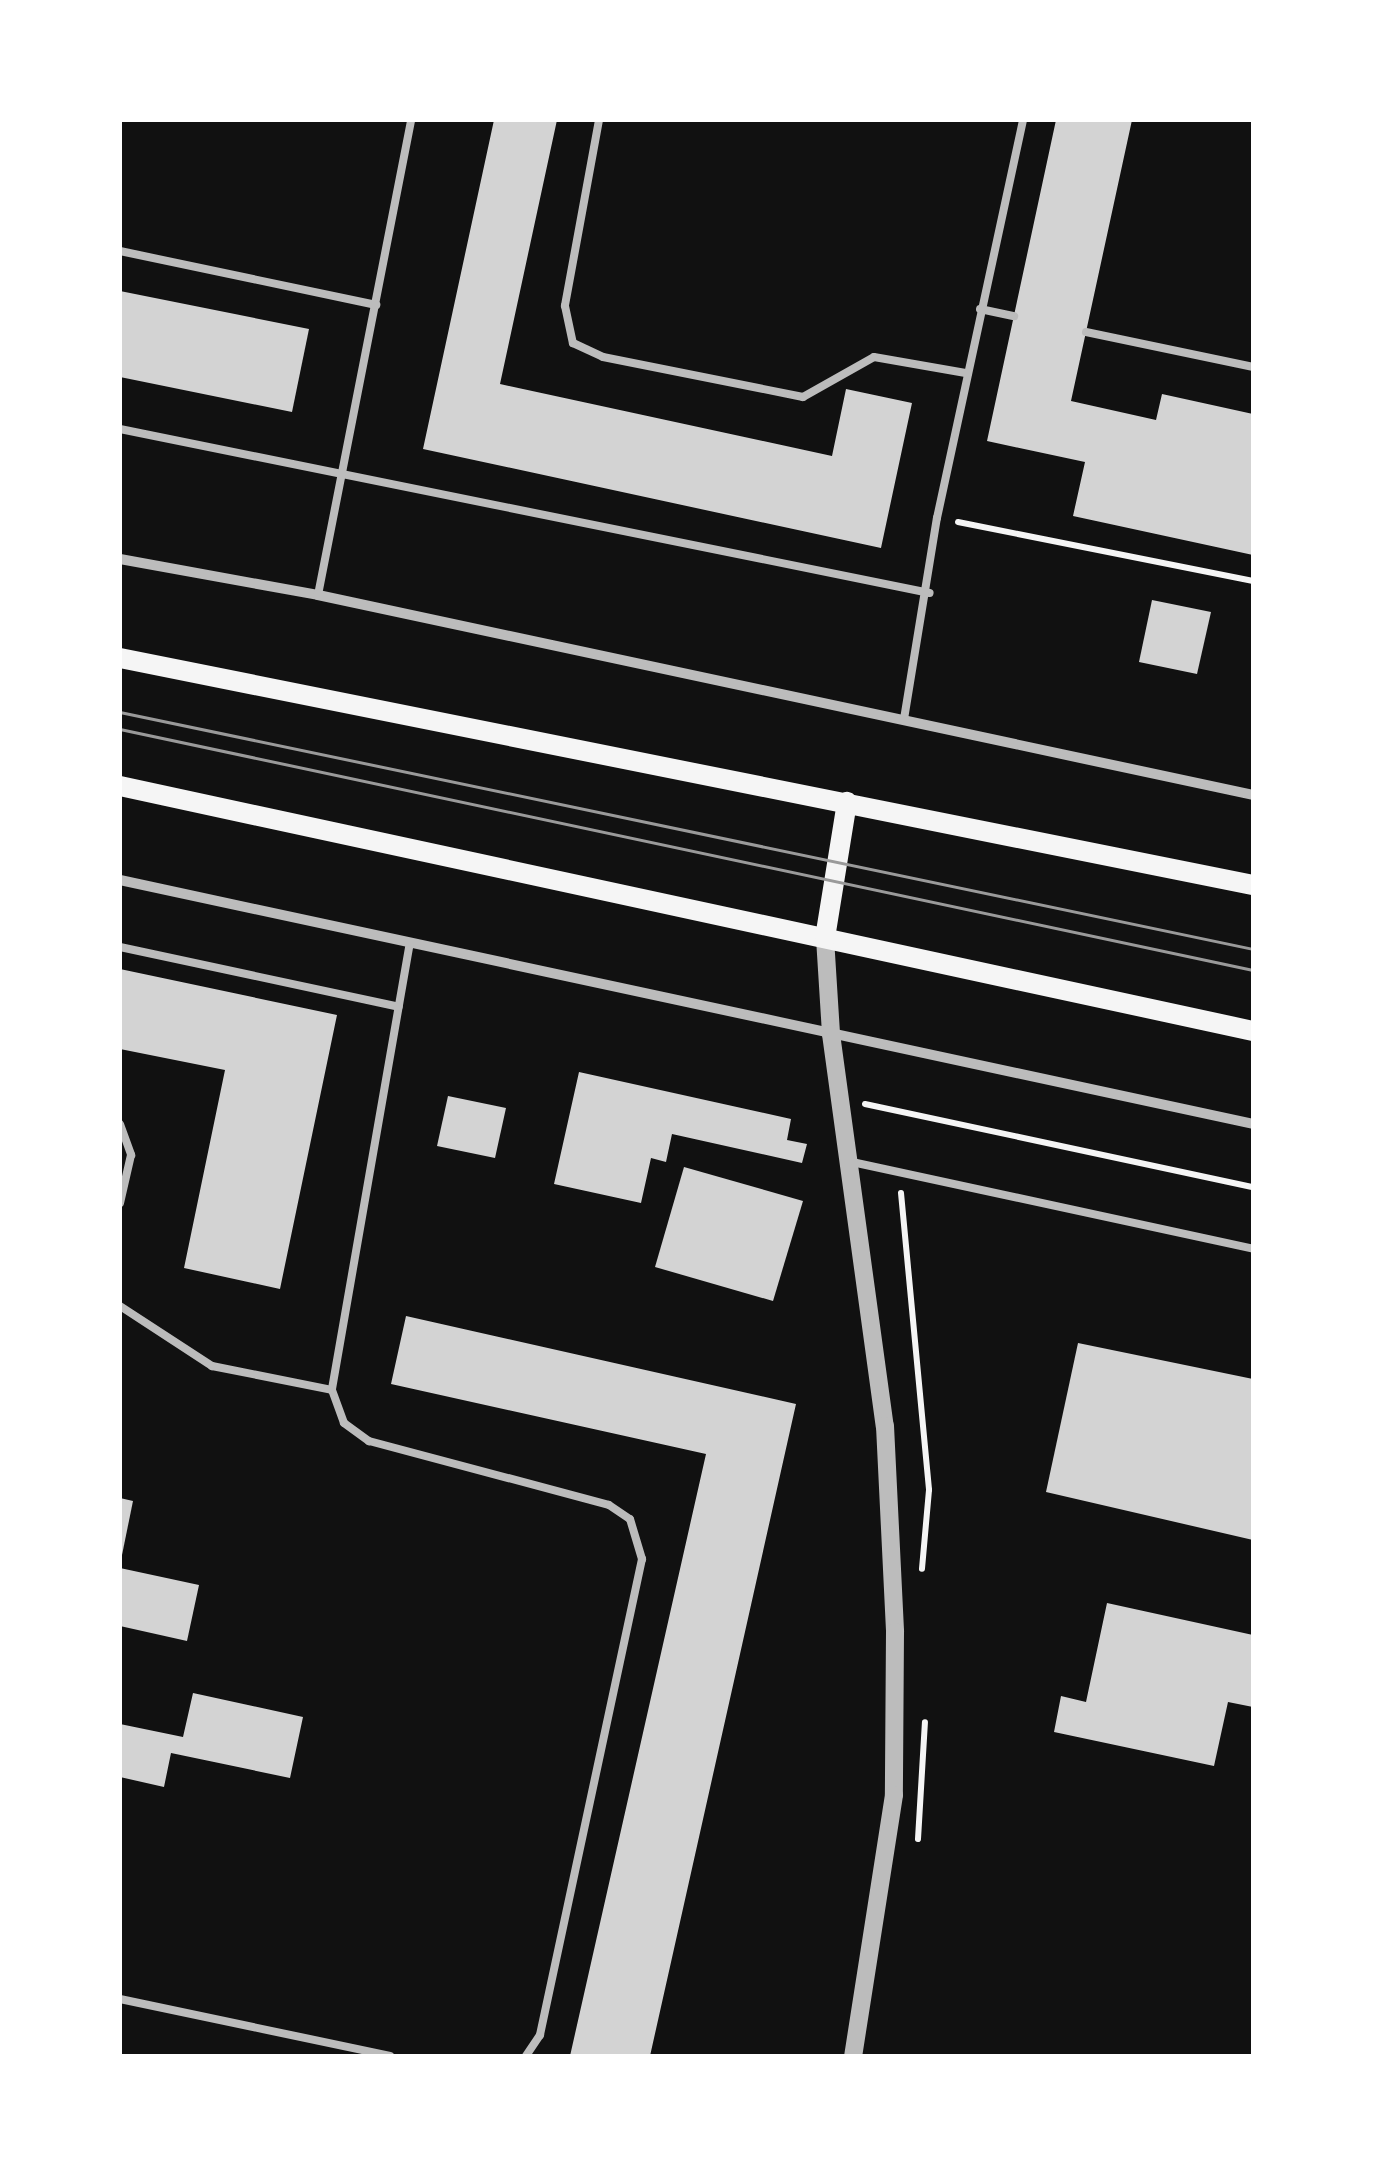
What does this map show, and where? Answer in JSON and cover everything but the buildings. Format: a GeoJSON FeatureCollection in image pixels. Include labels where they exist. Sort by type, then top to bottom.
{"type":"FeatureCollection","features":[{"type":"Feature","properties":{"kind":"main road"},"geometry":{"type":"LineString","coordinates":[[120,658],[1253,885]]}},
{"type":"Feature","properties":{"kind":"main road"},"geometry":{"type":"LineString","coordinates":[[120,786],[1253,1031]]}},
{"type":"Feature","properties":{"kind":"main road"},"geometry":{"type":"LineString","coordinates":[[825,938],[847,802]]}},
{"type":"Feature","properties":{"kind":"street"},"geometry":{"type":"LineString","coordinates":[[120,559],[318,595],[1253,795]]}},
{"type":"Feature","properties":{"kind":"street"},"geometry":{"type":"LineString","coordinates":[[120,880],[1253,1124]]}},
{"type":"Feature","properties":{"kind":"street"},"geometry":{"type":"LineString","coordinates":[[825,938],[831,1034],[885,1426],[895,1632],[894,1795],[853,2056]]}},
{"type":"Feature","properties":{"kind":"lane"},"geometry":{"type":"LineString","coordinates":[[318,595],[412,120]]}},
{"type":"Feature","properties":{"kind":"lane"},"geometry":{"type":"LineString","coordinates":[[599,120],[565,306],[573,342],[602,357],[803,396],[874,357],[966,373]]}},
{"type":"Feature","properties":{"kind":"lane"},"geometry":{"type":"LineString","coordinates":[[904,719],[930,593],[937,518],[1022,120]]}},
{"type":"Feature","properties":{"kind":"lane"},"geometry":{"type":"LineString","coordinates":[[120,251],[376,305]]}},
{"type":"Feature","properties":{"kind":"lane"},"geometry":{"type":"LineString","coordinates":[[980,309],[1014,316]]}},
{"type":"Feature","properties":{"kind":"lane"},"geometry":{"type":"LineString","coordinates":[[1086,332],[1253,367]]}},
{"type":"Feature","properties":{"kind":"lane"},"geometry":{"type":"LineString","coordinates":[[120,429],[930,593]]}},
{"type":"Feature","properties":{"kind":"lane"},"geometry":{"type":"LineString","coordinates":[[410,942],[332,1390],[344,1423],[369,1441],[582,1493],[630,1518],[642,1559],[544,2016],[526,2056]]}},
{"type":"Feature","properties":{"kind":"lane"},"geometry":{"type":"LineString","coordinates":[[120,947],[399,1008]]}},
{"type":"Feature","properties":{"kind":"lane"},"geometry":{"type":"LineString","coordinates":[[120,1124],[131,1155],[120,1203]]}},
{"type":"Feature","properties":{"kind":"lane"},"geometry":{"type":"LineString","coordinates":[[850,1161],[1253,1249]]}},
{"type":"Feature","properties":{"kind":"lane"},"geometry":{"type":"LineString","coordinates":[[120,1306],[212,1366],[332,1390]]}},
{"type":"Feature","properties":{"kind":"lane"},"geometry":{"type":"LineString","coordinates":[[120,1999],[390,2056]]}},
{"type":"Feature","properties":{"kind":"path"},"geometry":{"type":"LineString","coordinates":[[937,518],[1253,581]]}},
{"type":"Feature","properties":{"kind":"path"},"geometry":{"type":"LineString","coordinates":[[839,1099],[1253,1187]]}},
{"type":"Feature","properties":{"kind":"tram line"},"geometry":{"type":"LineString","coordinates":[[120,712],[1253,949]]}},
{"type":"Feature","properties":{"kind":"tram line"},"geometry":{"type":"LineString","coordinates":[[120,729],[1253,970]]}}]}
